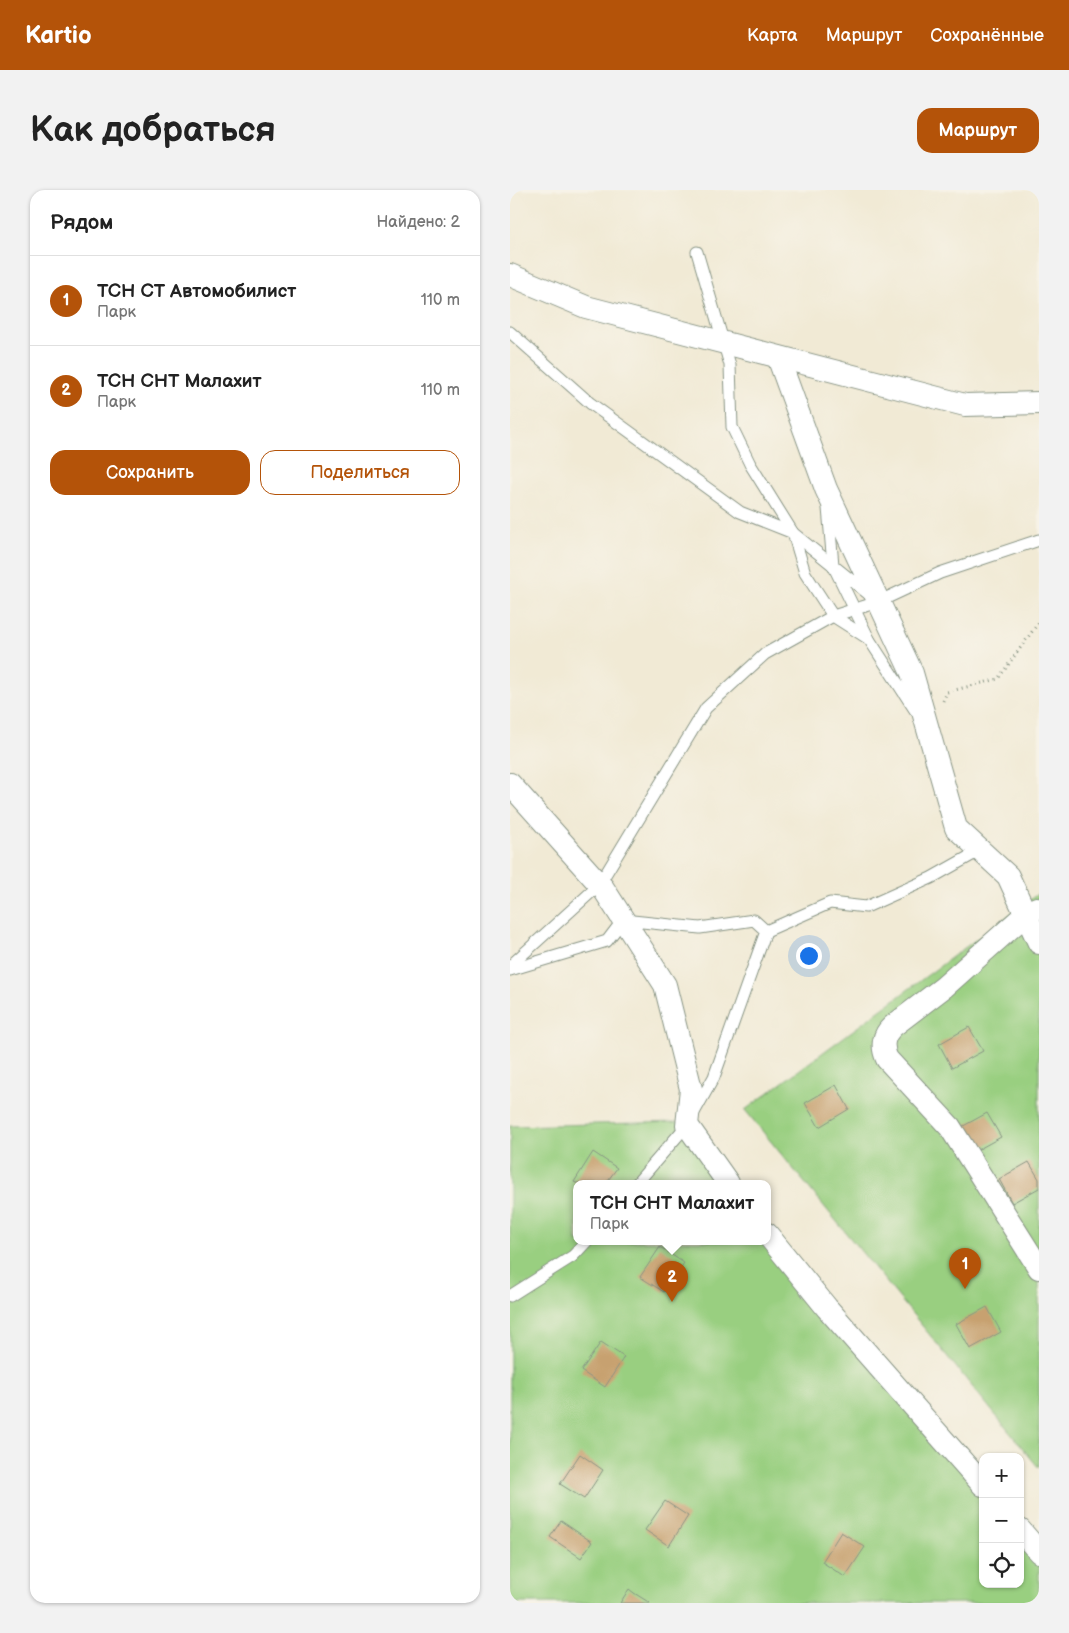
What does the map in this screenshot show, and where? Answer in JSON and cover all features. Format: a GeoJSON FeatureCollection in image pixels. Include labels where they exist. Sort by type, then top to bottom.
{"type":"FeatureCollection","features":[{"type":"Feature","properties":{"kind":"street"},"geometry":{"type":"LineString","coordinates":[[510,275],[586,308],[965,405],[1039,403]]}},
{"type":"Feature","properties":{"kind":"street"},"geometry":{"type":"LineString","coordinates":[[778,357],[826,490],[912,673],[956,828],[1008,876],[1032,910],[1039,943]]}},
{"type":"Feature","properties":{"kind":"street"},"geometry":{"type":"LineString","coordinates":[[510,784],[599,885],[665,985],[691,1089],[688,1125],[726,1180]]}},
{"type":"Feature","properties":{"kind":"street"},"geometry":{"type":"LineString","coordinates":[[1032,910],[944,987],[893,1026],[888,1031],[883,1045],[887,1059],[950,1127],[1039,1268]]}},
{"type":"Feature","properties":{"kind":"street"},"geometry":{"type":"LineString","coordinates":[[771,1239],[827,1308],[979,1480]]}},
{"type":"Feature","properties":{"kind":"street"},"geometry":{"type":"LineString","coordinates":[[1024,1535],[1039,1552]]}},
{"type":"Feature","properties":{"kind":"lane"},"geometry":{"type":"LineString","coordinates":[[697,252],[730,365],[732,427],[750,464],[793,533],[805,573],[833,616],[869,639]]}},
{"type":"Feature","properties":{"kind":"lane"},"geometry":{"type":"LineString","coordinates":[[510,332],[590,403],[740,512],[793,533],[878,602]]}},
{"type":"Feature","properties":{"kind":"lane"},"geometry":{"type":"LineString","coordinates":[[826,490],[833,565],[869,639],[928,731]]}},
{"type":"Feature","properties":{"kind":"lane"},"geometry":{"type":"LineString","coordinates":[[510,966],[599,885],[706,708],[765,654],[833,616],[878,602],[940,573],[1039,540]]}},
{"type":"Feature","properties":{"kind":"lane"},"geometry":{"type":"LineString","coordinates":[[640,1180],[688,1125],[714,1077],[766,931],[830,903],[866,908],[931,878],[979,851]]}},
{"type":"Feature","properties":{"kind":"lane"},"geometry":{"type":"LineString","coordinates":[[510,970],[607,941],[623,920],[700,928],[754,920],[766,931]]}},
{"type":"Feature","properties":{"kind":"lane"},"geometry":{"type":"LineString","coordinates":[[510,1296],[574,1256],[584,1245]]}},
{"type":"Feature","properties":{"kind":"path"},"geometry":{"type":"LineString","coordinates":[[928,731],[948,692],[998,679],[1039,622]]}},
{"type":"Feature","properties":{"kind":"green space"},"geometry":{"type":"Polygon","coordinates":[[[1039,893],[1039,1468],[745,1110],[1039,893]]]}},
{"type":"Feature","properties":{"kind":"green space"},"geometry":{"type":"Polygon","coordinates":[[[681,1122],[729,1180],[573,1180],[573,1245],[771,1245],[979,1475],[979,1588],[1024,1588],[1024,1528],[1039,1545],[1039,1603],[510,1603],[510,1126],[681,1122]]]}},
{"type":"Feature","properties":{"kind":"building"},"geometry":{"type":"Polygon","coordinates":[[[969,1027],[983,1051],[952,1068],[939,1044],[969,1027]]]}},
{"type":"Feature","properties":{"kind":"building"},"geometry":{"type":"Polygon","coordinates":[[[836,1085],[849,1109],[819,1127],[805,1103],[836,1085]]]}},
{"type":"Feature","properties":{"kind":"building"},"geometry":{"type":"Polygon","coordinates":[[[987,1113],[1001,1137],[970,1154],[956,1130],[987,1113]]]}},
{"type":"Feature","properties":{"kind":"building"},"geometry":{"type":"Polygon","coordinates":[[[593,1152],[617,1168],[608,1180],[575,1180],[593,1152]]]}},
{"type":"Feature","properties":{"kind":"building"},"geometry":{"type":"Polygon","coordinates":[[[1029,1162],[1039,1179],[1039,1188],[1012,1203],[999,1179],[1029,1162]]]}},
{"type":"Feature","properties":{"kind":"building"},"geometry":{"type":"Polygon","coordinates":[[[660,1247],[684,1263],[664,1292],[640,1277],[660,1247]]]}},
{"type":"Feature","properties":{"kind":"building"},"geometry":{"type":"Polygon","coordinates":[[[987,1307],[1001,1332],[970,1349],[956,1324],[987,1307]]]}},
{"type":"Feature","properties":{"kind":"building"},"geometry":{"type":"Polygon","coordinates":[[[601,1342],[624,1357],[605,1387],[581,1371],[601,1342]]]}},
{"type":"Feature","properties":{"kind":"building"},"geometry":{"type":"Polygon","coordinates":[[[580,1454],[603,1470],[584,1499],[560,1484],[580,1454]]]}},
{"type":"Feature","properties":{"kind":"building"},"geometry":{"type":"Polygon","coordinates":[[[665,1501],[688,1516],[669,1546],[645,1530],[665,1501]]]}},
{"type":"Feature","properties":{"kind":"building"},"geometry":{"type":"Polygon","coordinates":[[[561,1521],[592,1542],[581,1558],[550,1537],[561,1521]]]}},
{"type":"Feature","properties":{"kind":"building"},"geometry":{"type":"Polygon","coordinates":[[[841,1532],[865,1547],[845,1577],[822,1562],[841,1532]]]}},
{"type":"Feature","properties":{"kind":"building"},"geometry":{"type":"Polygon","coordinates":[[[629,1589],[634,1593],[650,1603],[620,1603],[629,1589]]]}},
{"type":"Feature","properties":{"kind":"place","name":"ТСН СТ Автомобилист"},"geometry":{"type":"Point","coordinates":[965,1289]}},
{"type":"Feature","properties":{"kind":"place","name":"ТСН СНТ Малахит"},"geometry":{"type":"Point","coordinates":[672,1302]}}]}
